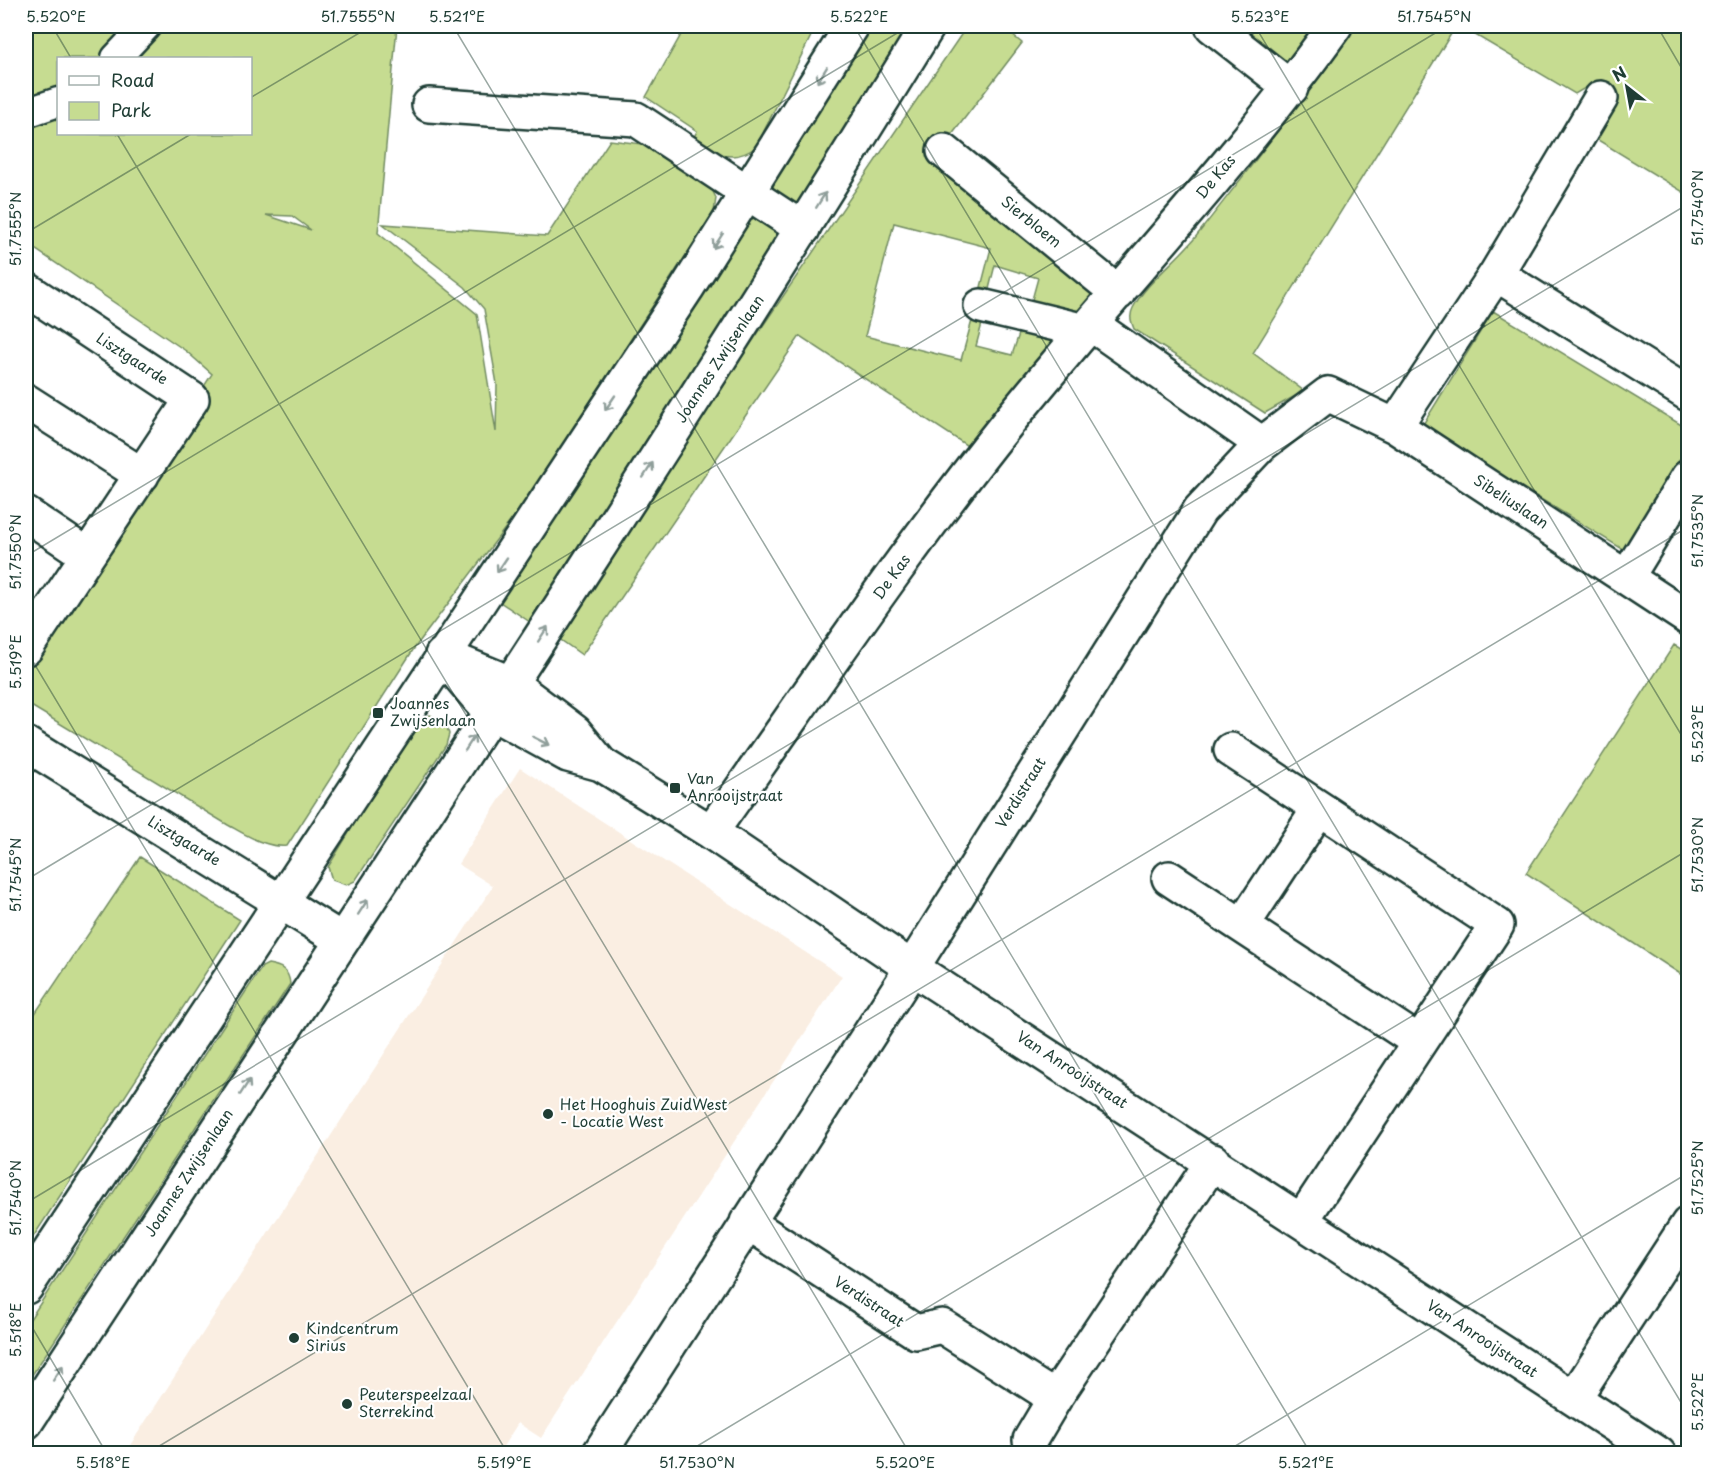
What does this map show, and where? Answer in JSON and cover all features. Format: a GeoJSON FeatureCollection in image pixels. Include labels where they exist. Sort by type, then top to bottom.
{"type":"FeatureCollection","features":[{"type":"Feature","properties":{"kind":"street"},"geometry":{"type":"LineString","coordinates":[[117,57],[147,26]]}},
{"type":"Feature","properties":{"kind":"street"},"geometry":{"type":"LineString","coordinates":[[26,1287],[748,194],[852,26]]}},
{"type":"Feature","properties":{"kind":"street","name":"Joannes Zwijsenlaan"},"geometry":{"type":"LineString","coordinates":[[26,1422],[510,683],[803,229],[928,26]]}},
{"type":"Feature","properties":{"kind":"street"},"geometry":{"type":"LineString","coordinates":[[1212,26],[1291,88]]}},
{"type":"Feature","properties":{"kind":"street","name":"De Kas"},"geometry":{"type":"LineString","coordinates":[[711,832],[915,546],[1006,426],[1291,88],[1335,26]]}},
{"type":"Feature","properties":{"kind":"street"},"geometry":{"type":"LineString","coordinates":[[1395,426],[1496,274],[1601,98]]}},
{"type":"Feature","properties":{"kind":"street"},"geometry":{"type":"LineString","coordinates":[[26,114],[57,102]]}},
{"type":"Feature","properties":{"kind":"street"},"geometry":{"type":"LineString","coordinates":[[429,105],[636,119],[803,229]]}},
{"type":"Feature","properties":{"kind":"street","name":"Sierbloem"},"geometry":{"type":"LineString","coordinates":[[944,151],[1118,293]]}},
{"type":"Feature","properties":{"kind":"street"},"geometry":{"type":"LineString","coordinates":[[1496,274],[1689,394]]}},
{"type":"Feature","properties":{"kind":"street","name":"Lisztgaarde"},"geometry":{"type":"LineString","coordinates":[[26,290],[192,399],[87,555],[29,634]]}},
{"type":"Feature","properties":{"kind":"street"},"geometry":{"type":"LineString","coordinates":[[981,306],[1088,327],[1262,444]]}},
{"type":"Feature","properties":{"kind":"street","name":"Sibeliuslaan"},"geometry":{"type":"LineString","coordinates":[[1328,394],[1395,426],[1689,618]]}},
{"type":"Feature","properties":{"kind":"street","name":"Verdistraat"},"geometry":{"type":"LineString","coordinates":[[599,1454],[912,968],[1200,510],[1262,444],[1328,394]]}},
{"type":"Feature","properties":{"kind":"street"},"geometry":{"type":"LineString","coordinates":[[26,400],[142,475]]}},
{"type":"Feature","properties":{"kind":"street"},"geometry":{"type":"LineString","coordinates":[[1627,577],[1689,477]]}},
{"type":"Feature","properties":{"kind":"street"},"geometry":{"type":"LineString","coordinates":[[26,514],[87,555]]}},
{"type":"Feature","properties":{"kind":"street","name":"Van Anrooijstraat"},"geometry":{"type":"LineString","coordinates":[[442,655],[510,683],[575,732],[601,764]]}},
{"type":"Feature","properties":{"kind":"street","name":"Van Anrooijstraat"},"geometry":{"type":"LineString","coordinates":[[442,655],[490,712],[568,755],[601,764],[711,832],[912,968],[1213,1161],[1659,1454]]}},
{"type":"Feature","properties":{"kind":"street","name":"Lisztgaarde"},"geometry":{"type":"LineString","coordinates":[[26,744],[342,939]]}},
{"type":"Feature","properties":{"kind":"street"},"geometry":{"type":"LineString","coordinates":[[1232,750],[1497,925],[1302,1220]]}},
{"type":"Feature","properties":{"kind":"street"},"geometry":{"type":"LineString","coordinates":[[1242,926],[1319,809]]}},
{"type":"Feature","properties":{"kind":"street"},"geometry":{"type":"LineString","coordinates":[[1169,878],[1419,1042]]}},
{"type":"Feature","properties":{"kind":"street"},"geometry":{"type":"LineString","coordinates":[[1030,1440],[1055,1398],[1213,1161]]}},
{"type":"Feature","properties":{"kind":"street","name":"Verdistraat"},"geometry":{"type":"LineString","coordinates":[[747,1222],[916,1332],[942,1326],[1055,1398]]}},
{"type":"Feature","properties":{"kind":"street"},"geometry":{"type":"LineString","coordinates":[[1574,1398],[1689,1224]]}},
{"type":"Feature","properties":{"kind":"shaded area","name":"Het Hooghuis ZuidWest - Locatie West"},"geometry":{"type":"Polygon","coordinates":[[[520,768],[842,976],[541,1438],[518,1423],[499,1453],[125,1453],[493,886],[458,864],[520,768]]]}},
{"type":"Feature","properties":{"kind":"green space"},"geometry":{"type":"Polygon","coordinates":[[[26,26],[397,26],[378,233],[477,314],[496,432],[497,384],[484,309],[465,287],[383,224],[547,236],[610,140],[650,145],[709,183],[716,198],[714,212],[522,506],[413,650],[287,846],[264,843],[242,833],[26,703],[26,663],[212,374],[186,351],[26,243],[26,26]],[[266,215],[311,230],[292,216],[266,215]]]}},
{"type":"Feature","properties":{"kind":"green space"},"geometry":{"type":"Polygon","coordinates":[[[686,26],[816,26],[756,147],[747,152],[731,156],[709,149],[693,139],[697,131],[646,97],[686,26]]]}},
{"type":"Feature","properties":{"kind":"green space"},"geometry":{"type":"Polygon","coordinates":[[[870,26],[915,26],[803,201],[794,204],[773,192],[774,175],[870,26]]]}},
{"type":"Feature","properties":{"kind":"green space"},"geometry":{"type":"Polygon","coordinates":[[[967,26],[1008,26],[1006,30],[1022,43],[935,157],[1104,294],[1082,321],[1030,307],[1038,278],[995,265],[989,289],[981,287],[991,248],[894,223],[865,336],[961,360],[973,317],[983,320],[976,346],[1012,355],[1021,328],[1053,334],[1060,346],[975,451],[800,336],[582,655],[558,638],[754,339],[967,26]]]}},
{"type":"Feature","properties":{"kind":"green space"},"geometry":{"type":"Polygon","coordinates":[[[1236,26],[1315,26],[1287,66],[1236,26]]]}},
{"type":"Feature","properties":{"kind":"green space"},"geometry":{"type":"Polygon","coordinates":[[[1354,26],[1456,26],[1253,353],[1304,391],[1265,413],[1134,329],[1131,314],[1145,290],[1194,239],[1296,107],[1354,26]]]}},
{"type":"Feature","properties":{"kind":"green space"},"geometry":{"type":"Polygon","coordinates":[[[1460,26],[1688,26],[1688,195],[1593,137],[1616,102],[1590,85],[1575,94],[1460,26]]]}},
{"type":"Feature","properties":{"kind":"green space"},"geometry":{"type":"Polygon","coordinates":[[[753,212],[775,219],[781,236],[530,622],[497,600],[753,212]]]}},
{"type":"Feature","properties":{"kind":"green space"},"geometry":{"type":"Polygon","coordinates":[[[1493,311],[1688,429],[1688,446],[1624,550],[1422,426],[1493,311]]]}},
{"type":"Feature","properties":{"kind":"green space"},"geometry":{"type":"Polygon","coordinates":[[[1674,645],[1688,653],[1688,979],[1526,873],[1674,645]]]}},
{"type":"Feature","properties":{"kind":"green space"},"geometry":{"type":"Polygon","coordinates":[[[430,715],[446,725],[449,734],[446,745],[355,881],[346,885],[332,880],[328,867],[417,721],[430,715]]]}},
{"type":"Feature","properties":{"kind":"green space"},"geometry":{"type":"Polygon","coordinates":[[[140,857],[240,920],[26,1248],[26,1027],[140,857]]]}},
{"type":"Feature","properties":{"kind":"green space"},"geometry":{"type":"Polygon","coordinates":[[[268,964],[283,969],[288,975],[290,984],[26,1384],[26,1325],[262,967],[268,964]]]}},
{"type":"Feature","properties":{"kind":"place","name":"Joannes Zwijsenlaan"},"geometry":{"type":"Point","coordinates":[378,713]}},
{"type":"Feature","properties":{"kind":"place","name":"Van Anrooijstraat"},"geometry":{"type":"Point","coordinates":[675,788]}},
{"type":"Feature","properties":{"kind":"place","name":"Het Hooghuis ZuidWest - Locatie West"},"geometry":{"type":"Point","coordinates":[548,1114]}},
{"type":"Feature","properties":{"kind":"place","name":"Kindcentrum Sirius"},"geometry":{"type":"Point","coordinates":[294,1338]}},
{"type":"Feature","properties":{"kind":"place","name":"Peuterspeelzaal Sterrekind"},"geometry":{"type":"Point","coordinates":[347,1404]}}]}
